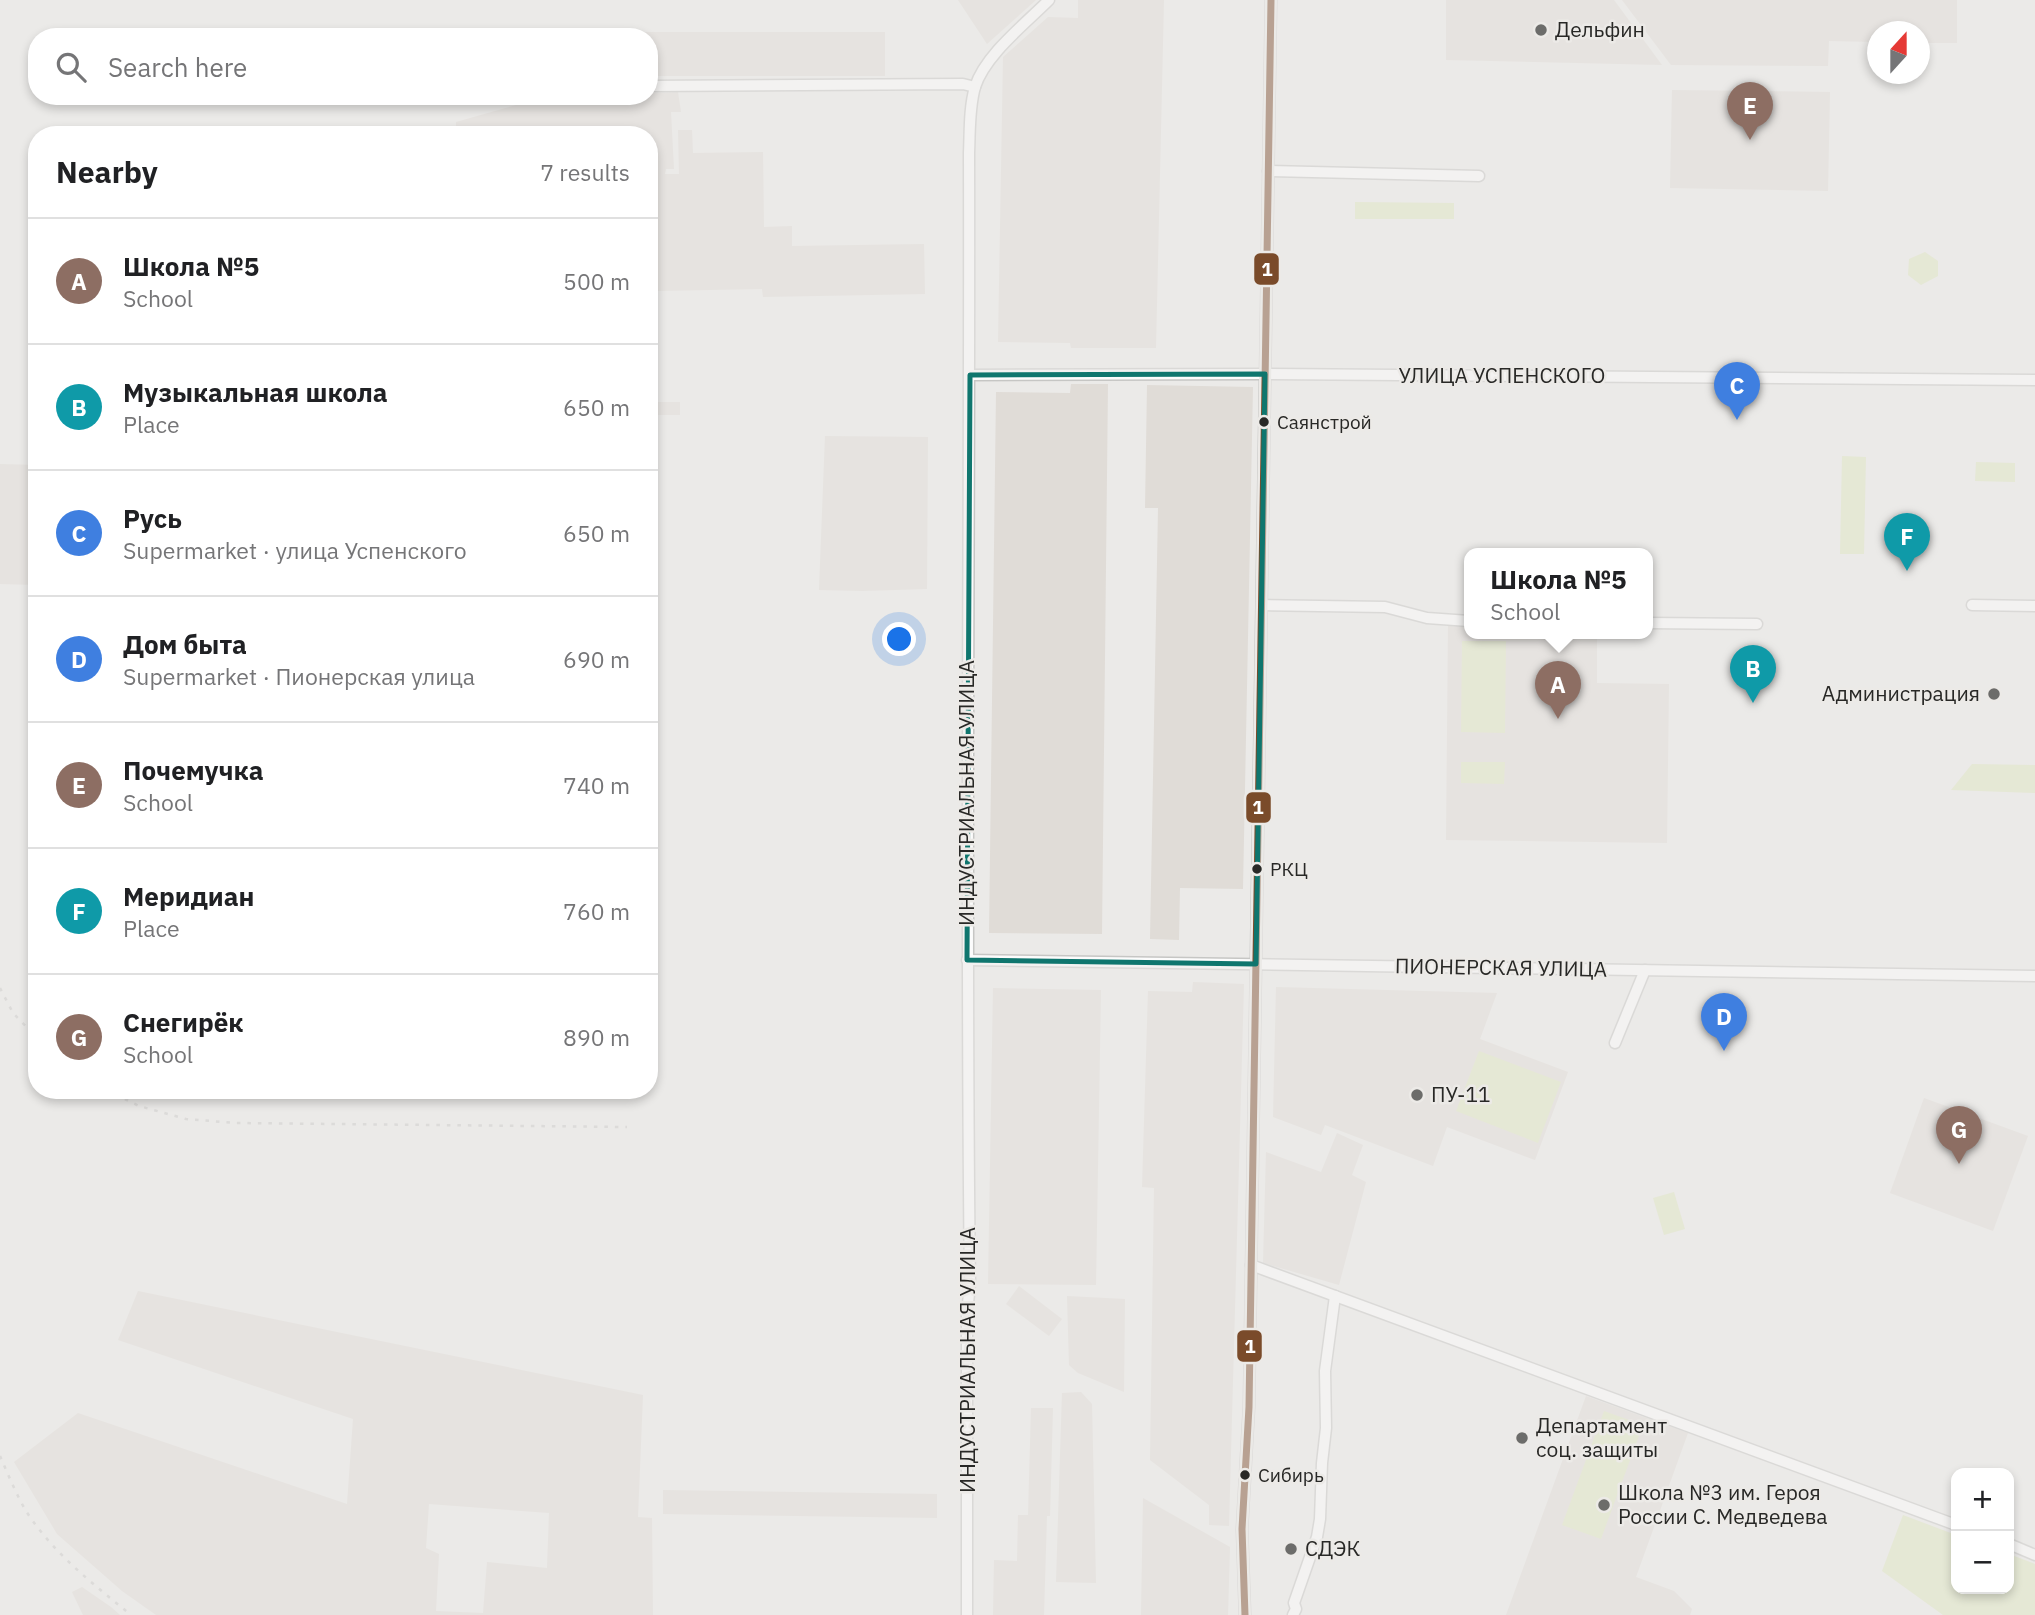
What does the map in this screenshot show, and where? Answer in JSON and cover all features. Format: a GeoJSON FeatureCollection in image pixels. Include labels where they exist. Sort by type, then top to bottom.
{"type":"FeatureCollection","features":[{"type":"Feature","properties":{"kind":"street","name":"ИНДУСТРИАЛЬНАЯ УЛИЦА"},"geometry":{"type":"LineString","coordinates":[[967,1615],[967,1314],[970,1283],[967,960],[971,107],[975,87],[983,69],[1049,0]]}},
{"type":"Feature","properties":{"kind":"street"},"geometry":{"type":"LineString","coordinates":[[1245,1615],[1242,1529],[1249,1407],[1271,0]]}},
{"type":"Feature","properties":{"kind":"street"},"geometry":{"type":"LineString","coordinates":[[658,86],[963,84],[975,87]]}},
{"type":"Feature","properties":{"kind":"street"},"geometry":{"type":"LineString","coordinates":[[1268,171],[1479,176]]}},
{"type":"Feature","properties":{"kind":"street","name":"УЛИЦА УСПЕНСКОГО"},"geometry":{"type":"LineString","coordinates":[[970,375],[1265,374],[2035,380]]}},
{"type":"Feature","properties":{"kind":"street"},"geometry":{"type":"LineString","coordinates":[[1262,605],[1385,607],[1427,618],[1464,621]]}},
{"type":"Feature","properties":{"kind":"street"},"geometry":{"type":"LineString","coordinates":[[1972,606],[2035,607]]}},
{"type":"Feature","properties":{"kind":"street"},"geometry":{"type":"LineString","coordinates":[[1653,623],[1757,624]]}},
{"type":"Feature","properties":{"kind":"street","name":"ПИОНЕРСКАЯ УЛИЦА"},"geometry":{"type":"LineString","coordinates":[[967,960],[2035,976]]}},
{"type":"Feature","properties":{"kind":"street"},"geometry":{"type":"LineString","coordinates":[[1615,1043],[1645,970]]}},
{"type":"Feature","properties":{"kind":"street"},"geometry":{"type":"LineString","coordinates":[[1251,1265],[1951,1523]]}},
{"type":"Feature","properties":{"kind":"street"},"geometry":{"type":"LineString","coordinates":[[1293,1615],[1296,1609],[1294,1603],[1317,1537],[1320,1519],[1326,1428],[1325,1371],[1335,1296]]}},
{"type":"Feature","properties":{"kind":"street"},"geometry":{"type":"LineString","coordinates":[[2014,1546],[2035,1555]]}},
{"type":"Feature","properties":{"kind":"highlighted area"},"geometry":{"type":"Polygon","coordinates":[[[1265,374],[1256,964],[967,960],[970,375],[1265,374]]]}},
{"type":"Feature","properties":{"kind":"shaded area"},"geometry":{"type":"Polygon","coordinates":[[[958,0],[1036,0],[987,44],[958,0]]]}},
{"type":"Feature","properties":{"kind":"shaded area"},"geometry":{"type":"Polygon","coordinates":[[[1078,0],[1164,0],[1156,348],[1071,348],[1070,343],[998,342],[1003,57],[1048,17],[1078,18],[1078,0]]]}},
{"type":"Feature","properties":{"kind":"shaded area","name":"Дельфин"},"geometry":{"type":"Polygon","coordinates":[[[1446,0],[1614,0],[1662,65],[1446,60],[1446,0]]]}},
{"type":"Feature","properties":{"kind":"shaded area"},"geometry":{"type":"Polygon","coordinates":[[[1622,0],[1957,0],[1957,43],[1930,43],[1930,21],[1867,21],[1867,42],[1829,41],[1828,66],[1671,65],[1622,0]]]}},
{"type":"Feature","properties":{"kind":"shaded area"},"geometry":{"type":"Polygon","coordinates":[[[658,32],[885,32],[885,76],[658,76],[658,32]]]}},
{"type":"Feature","properties":{"kind":"shaded area"},"geometry":{"type":"Polygon","coordinates":[[[1672,90],[1830,92],[1828,191],[1670,188],[1672,90]]]}},
{"type":"Feature","properties":{"kind":"shaded area"},"geometry":{"type":"Polygon","coordinates":[[[678,92],[681,112],[671,112],[674,169],[666,169],[665,174],[679,174],[678,130],[692,130],[693,153],[763,152],[764,227],[792,226],[792,246],[924,244],[925,294],[763,297],[762,289],[658,291],[658,126],[456,126],[456,122],[516,105],[658,105],[658,93],[678,92]]]}},
{"type":"Feature","properties":{"kind":"shaded area"},"geometry":{"type":"Polygon","coordinates":[[[1071,384],[1108,384],[1102,934],[989,933],[996,392],[1070,393],[1071,384]]]}},
{"type":"Feature","properties":{"kind":"shaded area"},"geometry":{"type":"Polygon","coordinates":[[[1147,385],[1253,387],[1243,889],[1180,888],[1179,940],[1150,939],[1158,508],[1145,508],[1147,385]]]}},
{"type":"Feature","properties":{"kind":"shaded area"},"geometry":{"type":"Polygon","coordinates":[[[658,402],[680,402],[680,415],[658,415],[658,402]]]}},
{"type":"Feature","properties":{"kind":"shaded area"},"geometry":{"type":"Polygon","coordinates":[[[825,436],[928,437],[927,589],[819,590],[825,436]]]}},
{"type":"Feature","properties":{"kind":"shaded area"},"geometry":{"type":"Polygon","coordinates":[[[0,464],[28,465],[28,585],[0,584],[0,464]]]}},
{"type":"Feature","properties":{"kind":"shaded area"},"geometry":{"type":"Polygon","coordinates":[[[1448,626],[1464,626],[1464,639],[1597,639],[1597,683],[1669,684],[1667,843],[1446,840],[1448,626]]]}},
{"type":"Feature","properties":{"kind":"shaded area"},"geometry":{"type":"Polygon","coordinates":[[[1193,982],[1244,984],[1229,1526],[1209,1525],[1209,1505],[1150,1460],[1154,1188],[1142,1187],[1148,991],[1192,992],[1193,982]]]}},
{"type":"Feature","properties":{"kind":"shaded area","name":"ПУ-11"},"geometry":{"type":"Polygon","coordinates":[[[1276,987],[1497,993],[1480,1039],[1568,1072],[1535,1160],[1447,1127],[1433,1166],[1325,1125],[1321,1135],[1273,1117],[1276,987]]]}},
{"type":"Feature","properties":{"kind":"shaded area"},"geometry":{"type":"Polygon","coordinates":[[[993,988],[1101,990],[1096,1285],[988,1284],[993,988]]]}},
{"type":"Feature","properties":{"kind":"shaded area"},"geometry":{"type":"Polygon","coordinates":[[[1924,1098],[2028,1136],[1993,1231],[1890,1193],[1924,1098]]]}},
{"type":"Feature","properties":{"kind":"shaded area"},"geometry":{"type":"Polygon","coordinates":[[[1337,1133],[1363,1145],[1352,1175],[1366,1182],[1339,1285],[1263,1263],[1266,1152],[1321,1172],[1337,1133]]]}},
{"type":"Feature","properties":{"kind":"shaded area"},"geometry":{"type":"Polygon","coordinates":[[[1019,1286],[1062,1319],[1049,1336],[1006,1304],[1019,1286]]]}},
{"type":"Feature","properties":{"kind":"shaded area"},"geometry":{"type":"Polygon","coordinates":[[[138,1291],[643,1395],[638,1517],[652,1518],[653,1615],[156,1615],[122,1591],[57,1534],[14,1462],[78,1413],[347,1504],[353,1419],[118,1340],[138,1291]],[[429,1504],[426,1548],[439,1554],[436,1611],[483,1613],[487,1562],[547,1568],[549,1513],[429,1504]]]}},
{"type":"Feature","properties":{"kind":"shaded area"},"geometry":{"type":"Polygon","coordinates":[[[1067,1296],[1125,1299],[1124,1392],[1078,1373],[1069,1365],[1067,1296]]]}},
{"type":"Feature","properties":{"kind":"shaded area"},"geometry":{"type":"Polygon","coordinates":[[[1081,1392],[1092,1404],[1096,1583],[1056,1582],[1062,1393],[1081,1392]]]}},
{"type":"Feature","properties":{"kind":"shaded area","name":"Школа №3 им. Героя России С. Медведева"},"geometry":{"type":"Polygon","coordinates":[[[1586,1396],[1688,1433],[1636,1577],[1674,1591],[1692,1609],[1690,1615],[1506,1615],[1586,1396]]]}},
{"type":"Feature","properties":{"kind":"shaded area"},"geometry":{"type":"Polygon","coordinates":[[[1031,1408],[1053,1408],[1044,1615],[993,1615],[994,1560],[1017,1561],[1018,1515],[1028,1515],[1031,1408]]]}},
{"type":"Feature","properties":{"kind":"shaded area"},"geometry":{"type":"Polygon","coordinates":[[[663,1490],[937,1494],[937,1518],[663,1514],[663,1490]]]}},
{"type":"Feature","properties":{"kind":"shaded area"},"geometry":{"type":"Polygon","coordinates":[[[1143,1498],[1230,1547],[1228,1615],[1141,1615],[1143,1498]]]}},
{"type":"Feature","properties":{"kind":"shaded area"},"geometry":{"type":"Polygon","coordinates":[[[82,1587],[120,1615],[83,1615],[72,1592],[82,1587]]]}},
{"type":"Feature","properties":{"kind":"green space"},"geometry":{"type":"Polygon","coordinates":[[[1355,202],[1454,203],[1454,219],[1355,219],[1355,202]]]}},
{"type":"Feature","properties":{"kind":"green space"},"geometry":{"type":"Polygon","coordinates":[[[1925,252],[1938,261],[1938,276],[1921,285],[1908,275],[1909,259],[1925,252]]]}},
{"type":"Feature","properties":{"kind":"green space"},"geometry":{"type":"Polygon","coordinates":[[[1842,456],[1866,457],[1864,554],[1840,554],[1842,456]]]}},
{"type":"Feature","properties":{"kind":"green space"},"geometry":{"type":"Polygon","coordinates":[[[1976,462],[2015,463],[2015,482],[1975,481],[1976,462]]]}},
{"type":"Feature","properties":{"kind":"green space"},"geometry":{"type":"Polygon","coordinates":[[[1462,641],[1506,641],[1505,733],[1461,732],[1462,641]]]}},
{"type":"Feature","properties":{"kind":"green space"},"geometry":{"type":"Polygon","coordinates":[[[1461,762],[1505,762],[1504,784],[1461,783],[1461,762]]]}},
{"type":"Feature","properties":{"kind":"green space"},"geometry":{"type":"Polygon","coordinates":[[[1972,764],[2035,765],[2035,793],[1951,790],[1972,764]]]}},
{"type":"Feature","properties":{"kind":"green space"},"geometry":{"type":"Polygon","coordinates":[[[1479,1051],[1561,1082],[1538,1143],[1456,1111],[1479,1051]]]}},
{"type":"Feature","properties":{"kind":"green space"},"geometry":{"type":"Polygon","coordinates":[[[1674,1192],[1685,1229],[1664,1235],[1653,1198],[1674,1192]]]}},
{"type":"Feature","properties":{"kind":"green space"},"geometry":{"type":"Polygon","coordinates":[[[1604,1411],[1643,1425],[1601,1539],[1562,1525],[1604,1411]]]}},
{"type":"Feature","properties":{"kind":"green space"},"geometry":{"type":"Polygon","coordinates":[[[1903,1515],[1951,1533],[1951,1594],[2014,1594],[2014,1556],[2035,1564],[2035,1615],[1943,1615],[1882,1571],[1903,1515]]]}},
{"type":"Feature","properties":{"kind":"railway"},"geometry":{"type":"LineString","coordinates":[[0,988],[13,1013],[28,1029]]}},
{"type":"Feature","properties":{"kind":"railway"},"geometry":{"type":"LineString","coordinates":[[125,1099],[139,1106],[186,1119],[236,1123],[627,1127]]}},
{"type":"Feature","properties":{"kind":"railway"},"geometry":{"type":"LineString","coordinates":[[0,1456],[26,1511],[48,1541],[102,1592],[131,1615]]}},
{"type":"Feature","properties":{"kind":"transit line","name":"1"},"geometry":{"type":"LineString","coordinates":[[1245,1615],[1242,1529],[1249,1407],[1271,0]]}},
{"type":"Feature","properties":{"kind":"place","name":"Дельфин"},"geometry":{"type":"Point","coordinates":[1541,30]}},
{"type":"Feature","properties":{"kind":"place","name":"Почемучка"},"geometry":{"type":"Point","coordinates":[1750,140]}},
{"type":"Feature","properties":{"kind":"place","name":"Русь"},"geometry":{"type":"Point","coordinates":[1737,420]}},
{"type":"Feature","properties":{"kind":"place","name":"Саянстрой"},"geometry":{"type":"Point","coordinates":[1264,422]}},
{"type":"Feature","properties":{"kind":"place","name":"Меридиан"},"geometry":{"type":"Point","coordinates":[1907,571]}},
{"type":"Feature","properties":{"kind":"place","name":"Администрация"},"geometry":{"type":"Point","coordinates":[1994,694]}},
{"type":"Feature","properties":{"kind":"place","name":"Музыкальная школа"},"geometry":{"type":"Point","coordinates":[1753,703]}},
{"type":"Feature","properties":{"kind":"place","name":"Школа №5"},"geometry":{"type":"Point","coordinates":[1558,719]}},
{"type":"Feature","properties":{"kind":"place","name":"РКЦ"},"geometry":{"type":"Point","coordinates":[1257,869]}},
{"type":"Feature","properties":{"kind":"place","name":"Дом быта"},"geometry":{"type":"Point","coordinates":[1724,1051]}},
{"type":"Feature","properties":{"kind":"place","name":"ПУ-11"},"geometry":{"type":"Point","coordinates":[1417,1095]}},
{"type":"Feature","properties":{"kind":"place","name":"Снегирёк"},"geometry":{"type":"Point","coordinates":[1959,1164]}},
{"type":"Feature","properties":{"kind":"place","name":"Департамент соц. защиты"},"geometry":{"type":"Point","coordinates":[1522,1438]}},
{"type":"Feature","properties":{"kind":"place","name":"Сибирь"},"geometry":{"type":"Point","coordinates":[1245,1475]}},
{"type":"Feature","properties":{"kind":"place","name":"Школа №3 им. Героя России С. Медведева"},"geometry":{"type":"Point","coordinates":[1604,1505]}},
{"type":"Feature","properties":{"kind":"place","name":"СДЭК"},"geometry":{"type":"Point","coordinates":[1291,1549]}}]}
